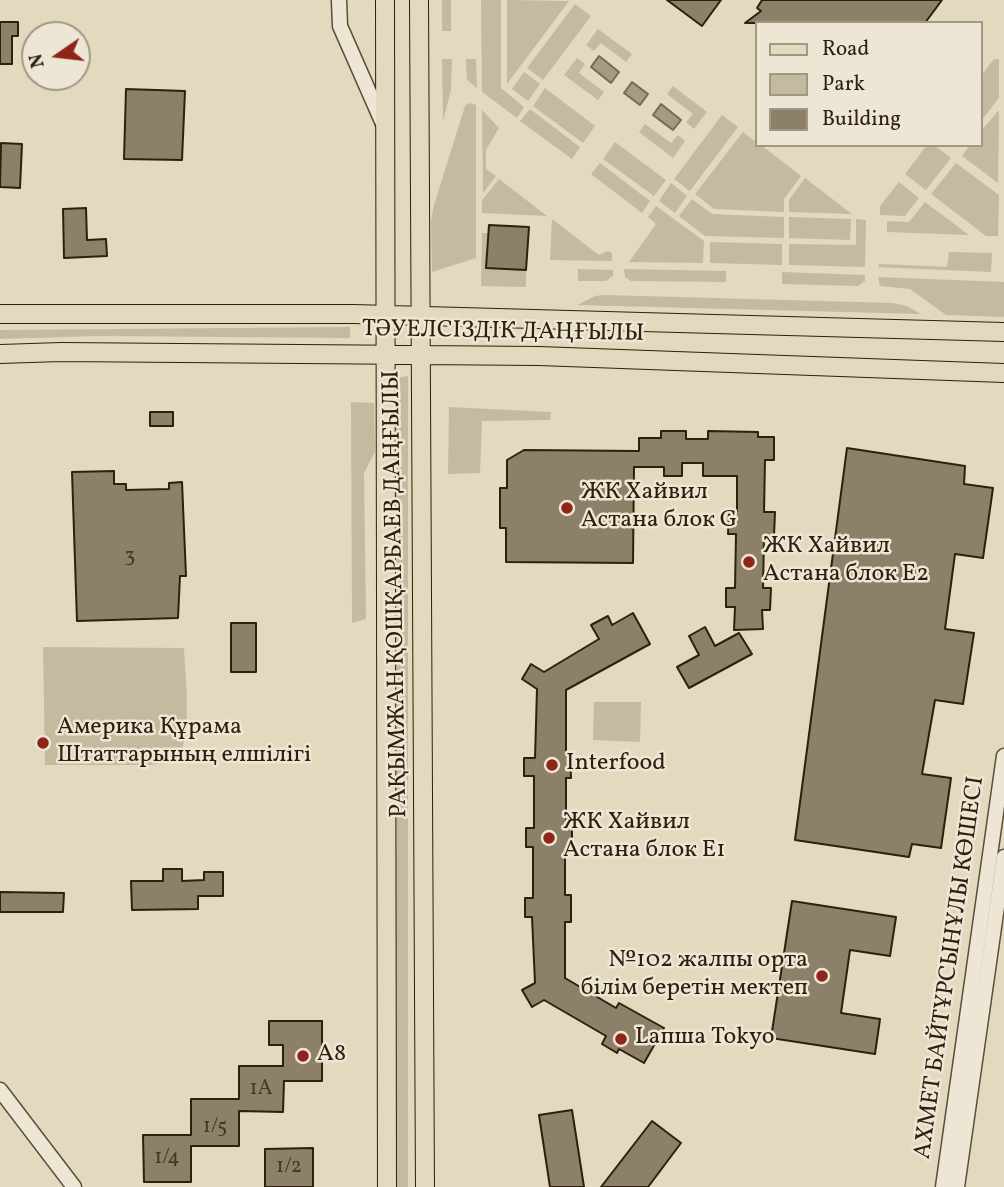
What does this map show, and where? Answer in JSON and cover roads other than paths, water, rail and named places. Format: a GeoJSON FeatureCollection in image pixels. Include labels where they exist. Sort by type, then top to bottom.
{"type":"FeatureCollection","features":[{"type":"Feature","properties":{"kind":"main road","name":"РАҚЫМЖАН ҚОШҚАРБАЕВ ДАҢҒЫЛЫ"},"geometry":{"type":"LineString","coordinates":[[385,0],[387,1187]]}},
{"type":"Feature","properties":{"kind":"main road","name":"РАҚЫМЖАН ҚОШҚАРБАЕВ ДАҢҒЫЛЫ"},"geometry":{"type":"LineString","coordinates":[[418,0],[425,1187]]}},
{"type":"Feature","properties":{"kind":"main road","name":"ТӘУЕЛСІЗДІК ДАҢҒЫЛЫ"},"geometry":{"type":"LineString","coordinates":[[0,314],[385,315],[1004,332]]}},
{"type":"Feature","properties":{"kind":"main road","name":"ТӘУЕЛСІЗДІК ДАҢҒЫЛЫ"},"geometry":{"type":"LineString","coordinates":[[0,354],[74,352],[539,356],[1004,373]]}},
{"type":"Feature","properties":{"kind":"street"},"geometry":{"type":"LineString","coordinates":[[339,0],[340,26],[386,130]]}},
{"type":"Feature","properties":{"kind":"street","name":"АХМЕТ БАЙТҰРСЫНҰЛЫ КӨШЕСІ"},"geometry":{"type":"LineString","coordinates":[[943,1187],[1004,756]]}},
{"type":"Feature","properties":{"kind":"street","name":"АХМЕТ БАЙТҰРСЫНҰЛЫ КӨШЕСІ"},"geometry":{"type":"LineString","coordinates":[[957,1187],[1004,856]]}},
{"type":"Feature","properties":{"kind":"street"},"geometry":{"type":"LineString","coordinates":[[0,1090],[74,1187]]}},
{"type":"Feature","properties":{"kind":"place","name":"ЖК Хайвил Астана блок G"},"geometry":{"type":"Point","coordinates":[567,508]}},
{"type":"Feature","properties":{"kind":"place","name":"ЖК Хайвил Астана блок E2"},"geometry":{"type":"Point","coordinates":[749,562]}},
{"type":"Feature","properties":{"kind":"place","name":"Америка Құрама Штаттарының елшілігі"},"geometry":{"type":"Point","coordinates":[43,743]}},
{"type":"Feature","properties":{"kind":"place","name":"Interfood"},"geometry":{"type":"Point","coordinates":[552,765]}},
{"type":"Feature","properties":{"kind":"place","name":"ЖК Хайвил Астана блок E1"},"geometry":{"type":"Point","coordinates":[549,838]}},
{"type":"Feature","properties":{"kind":"place","name":"№102 жалпы орта білім беретін мектеп"},"geometry":{"type":"Point","coordinates":[822,976]}},
{"type":"Feature","properties":{"kind":"place","name":"Lапша Tokyo"},"geometry":{"type":"Point","coordinates":[621,1039]}},
{"type":"Feature","properties":{"kind":"place","name":"А8"},"geometry":{"type":"Point","coordinates":[303,1056]}}]}
